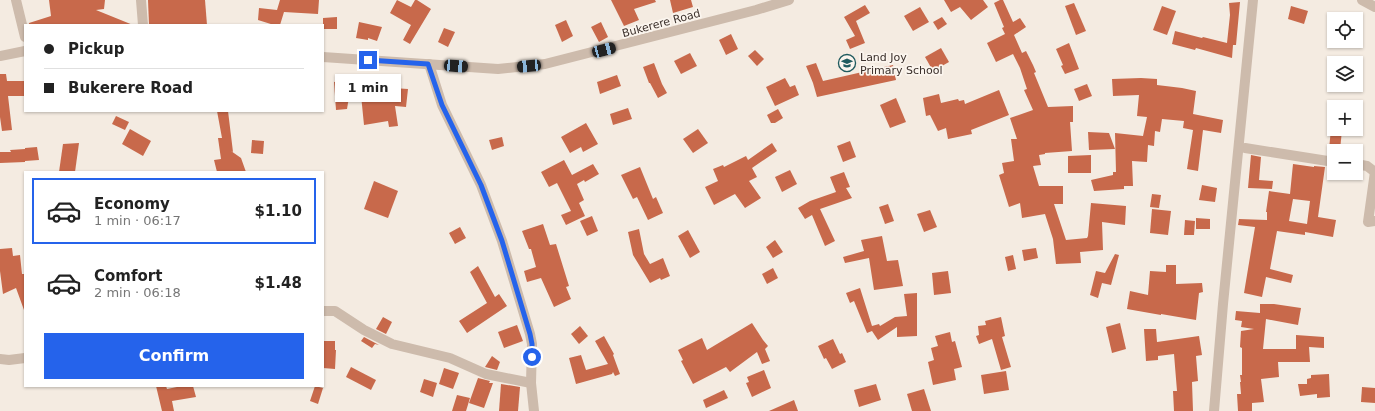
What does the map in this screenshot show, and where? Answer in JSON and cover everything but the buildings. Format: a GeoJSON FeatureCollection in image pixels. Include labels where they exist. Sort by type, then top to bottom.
{"type":"FeatureCollection","features":[{"type":"Feature","properties":{"kind":"street"},"geometry":{"type":"LineString","coordinates":[[16,0],[24,33]]}},
{"type":"Feature","properties":{"kind":"street"},"geometry":{"type":"LineString","coordinates":[[141,0],[143,24]]}},
{"type":"Feature","properties":{"kind":"street","name":"Bukerere Road"},"geometry":{"type":"LineString","coordinates":[[324,57],[498,68],[545,64],[749,12],[788,0]]}},
{"type":"Feature","properties":{"kind":"street"},"geometry":{"type":"LineString","coordinates":[[1214,411],[1253,0]]}},
{"type":"Feature","properties":{"kind":"street"},"geometry":{"type":"LineString","coordinates":[[1362,0],[1375,7]]}},
{"type":"Feature","properties":{"kind":"street"},"geometry":{"type":"LineString","coordinates":[[0,56],[24,51]]}},
{"type":"Feature","properties":{"kind":"street"},"geometry":{"type":"LineString","coordinates":[[428,64],[442,105],[481,185],[502,241],[532,344],[531,383],[534,411]]}},
{"type":"Feature","properties":{"kind":"street"},"geometry":{"type":"LineString","coordinates":[[1245,148],[1327,161]]}},
{"type":"Feature","properties":{"kind":"street"},"geometry":{"type":"LineString","coordinates":[[1363,165],[1367,166],[1375,172],[1368,222],[1375,221]]}},
{"type":"Feature","properties":{"kind":"street"},"geometry":{"type":"LineString","coordinates":[[324,311],[335,311],[364,330],[392,344],[450,358],[486,374],[531,383]]}},
{"type":"Feature","properties":{"kind":"street"},"geometry":{"type":"LineString","coordinates":[[0,359],[9,360],[24,358]]}},
{"type":"Feature","properties":{"kind":"place","name":"Land Joy Primary School"},"geometry":{"type":"Point","coordinates":[847,63]}},
{"type":"Feature","properties":{"kind":"route"},"geometry":{"type":"LineString","coordinates":[[368,60],[428,64],[442,105],[481,185],[502,241],[530,334],[532,357]]}}]}
